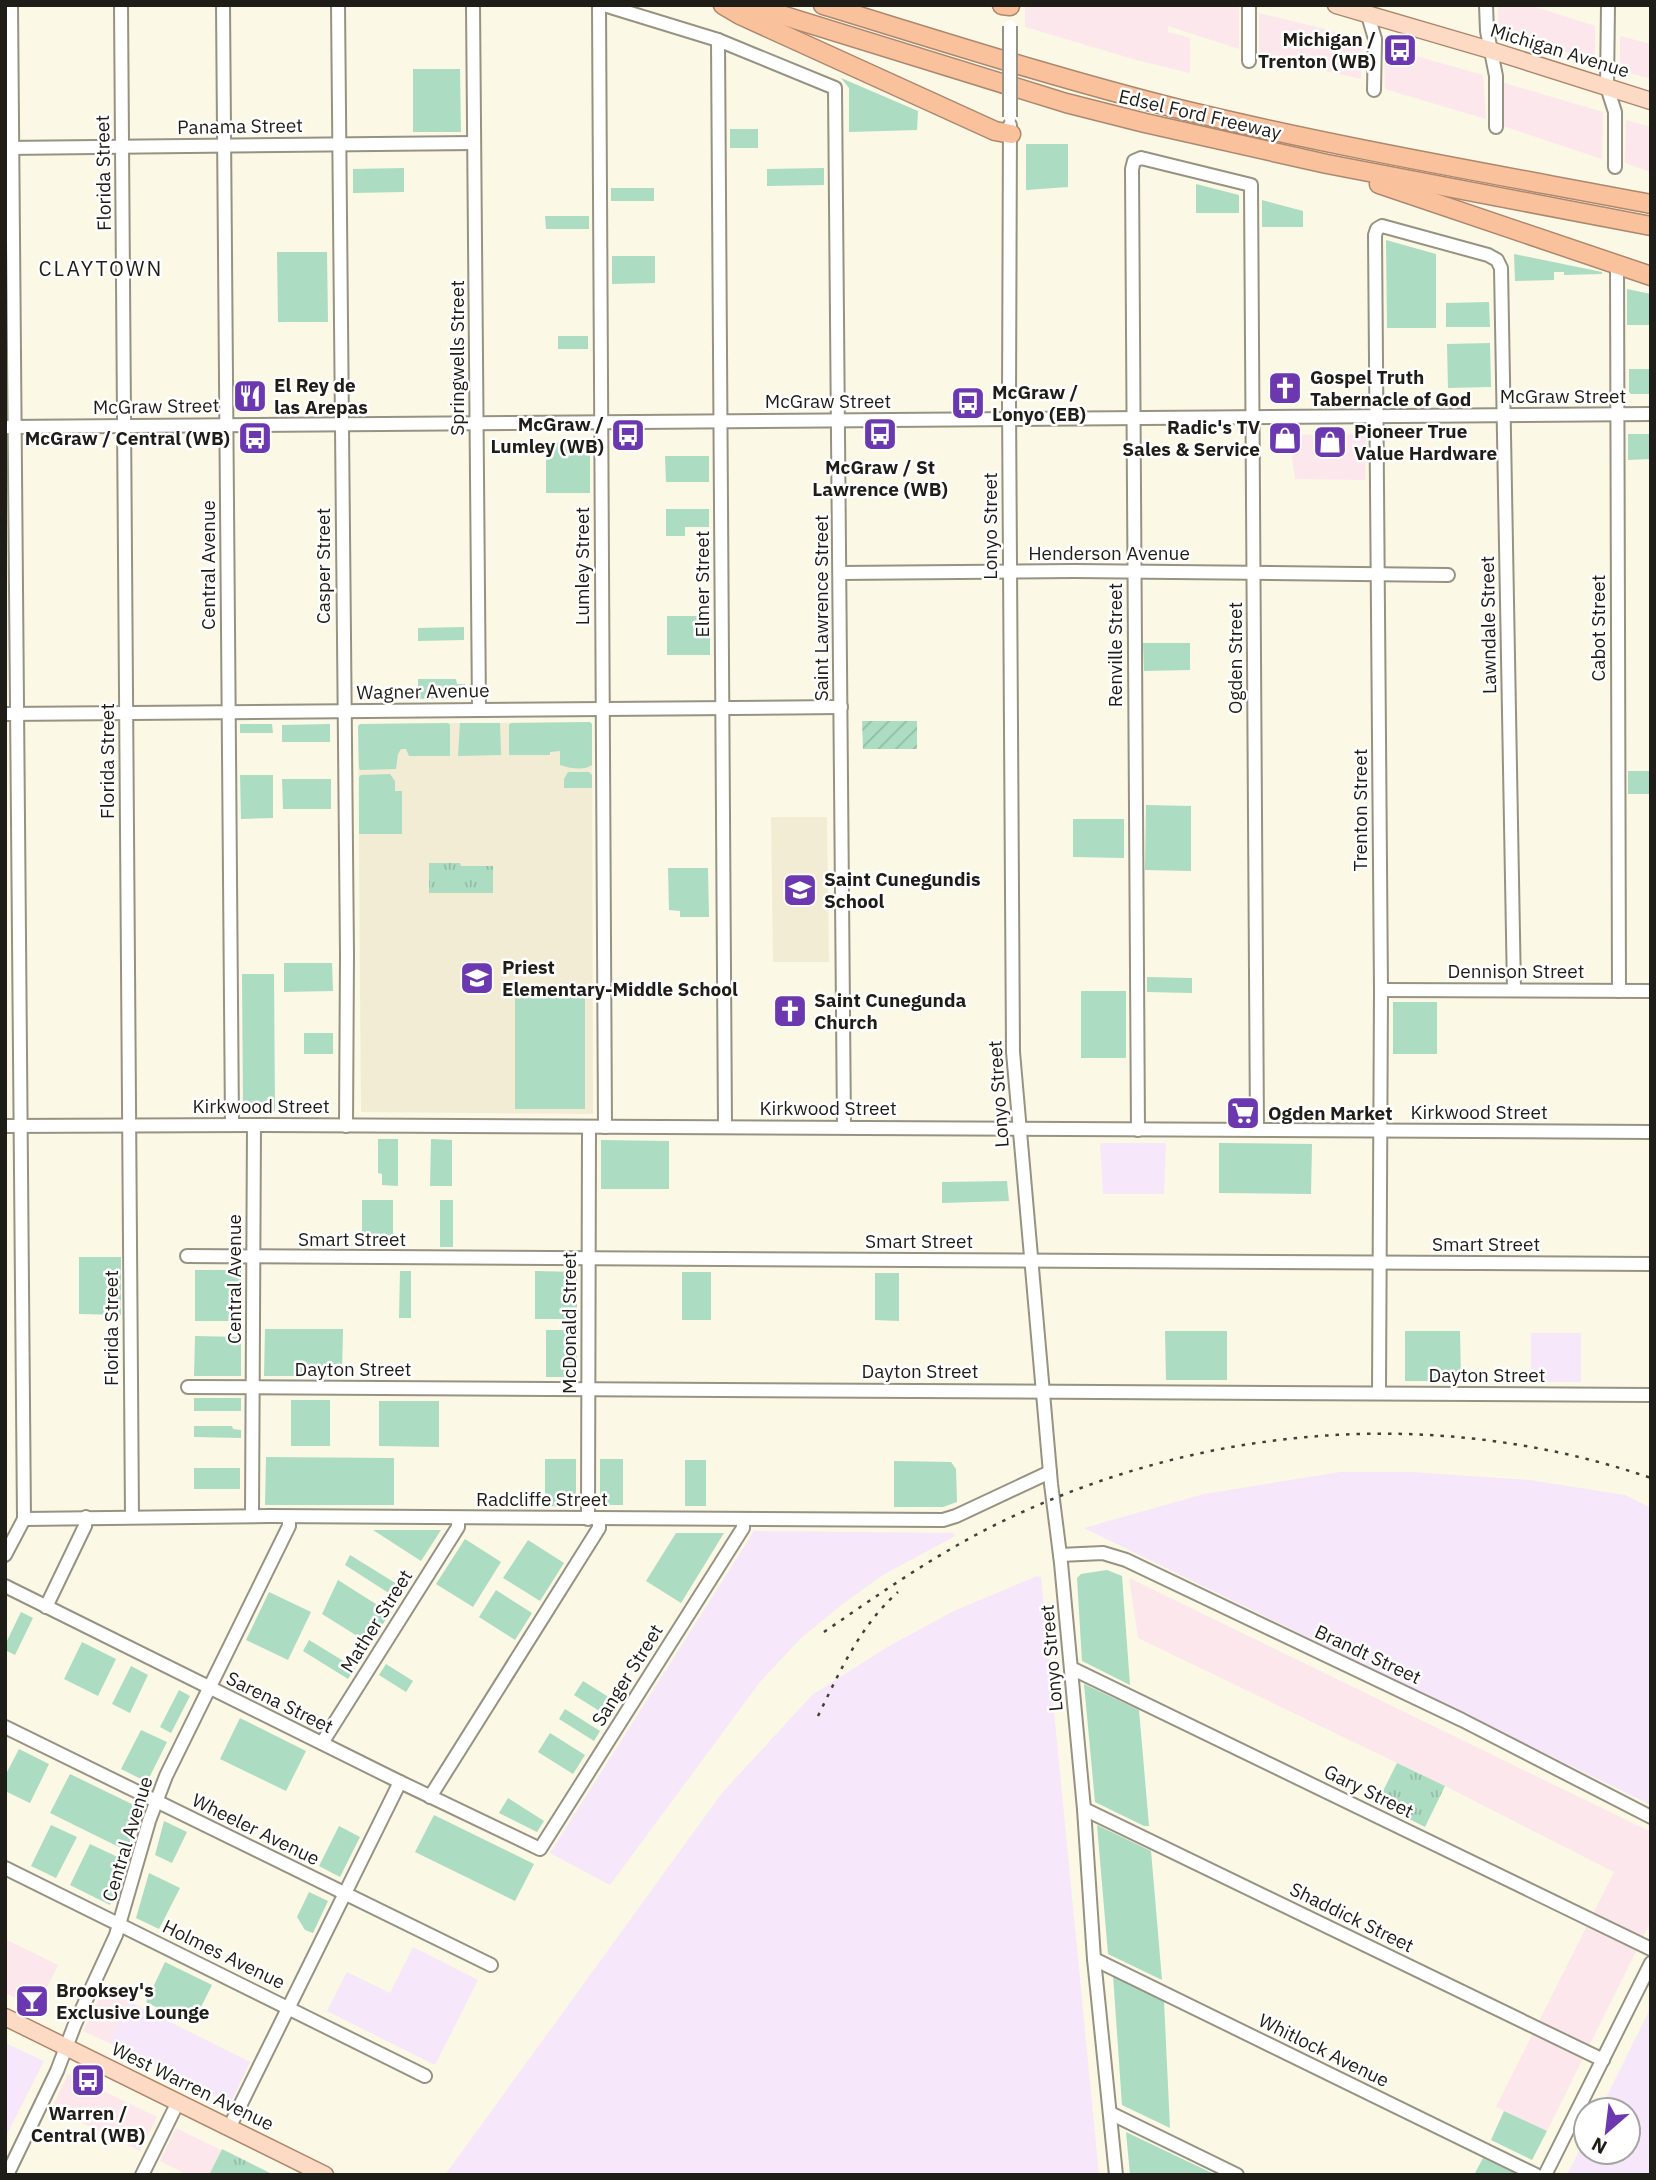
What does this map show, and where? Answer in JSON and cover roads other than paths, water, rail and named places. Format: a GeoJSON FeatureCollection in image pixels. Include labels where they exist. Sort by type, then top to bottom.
{"type":"FeatureCollection","features":[{"type":"Feature","properties":{"kind":"highway"},"geometry":{"type":"LineString","coordinates":[[723,5],[995,131],[1010,126]]}},
{"type":"Feature","properties":{"kind":"highway","name":"Edsel Ford Freeway"},"geometry":{"type":"LineString","coordinates":[[749,5],[1066,103],[1327,164],[1651,226]]}},
{"type":"Feature","properties":{"kind":"highway","name":"Edsel Ford Freeway"},"geometry":{"type":"LineString","coordinates":[[823,5],[1179,109],[1282,133],[1651,204]]}},
{"type":"Feature","properties":{"kind":"highway"},"geometry":{"type":"LineString","coordinates":[[1002,5],[1010,6]]}},
{"type":"Feature","properties":{"kind":"highway"},"geometry":{"type":"LineString","coordinates":[[1327,164],[1651,276]]}},
{"type":"Feature","properties":{"kind":"main road","name":"Michigan Avenue"},"geometry":{"type":"LineString","coordinates":[[1336,5],[1366,10],[1651,101]]}},
{"type":"Feature","properties":{"kind":"main road","name":"West Warren Avenue"},"geometry":{"type":"LineString","coordinates":[[5,2017],[325,2175]]}},
{"type":"Feature","properties":{"kind":"street"},"geometry":{"type":"LineString","coordinates":[[5,1555],[23,1519],[11,714],[8,148],[11,5]]}},
{"type":"Feature","properties":{"kind":"street","name":"Florida Street"},"geometry":{"type":"LineString","coordinates":[[121,5],[132,1517]]}},
{"type":"Feature","properties":{"kind":"street","name":"Central Avenue"},"geometry":{"type":"LineString","coordinates":[[223,5],[232,1125]]}},
{"type":"Feature","properties":{"kind":"street","name":"Casper Street"},"geometry":{"type":"LineString","coordinates":[[338,5],[347,954],[346,1126]]}},
{"type":"Feature","properties":{"kind":"street","name":"Springwells Street"},"geometry":{"type":"LineString","coordinates":[[473,5],[478,710]]}},
{"type":"Feature","properties":{"kind":"street"},"geometry":{"type":"LineString","coordinates":[[602,5],[718,40]]}},
{"type":"Feature","properties":{"kind":"street","name":"Lumley Street"},"geometry":{"type":"LineString","coordinates":[[602,5],[601,422],[605,1128]]}},
{"type":"Feature","properties":{"kind":"street"},"geometry":{"type":"LineString","coordinates":[[1249,5],[1250,61]]}},
{"type":"Feature","properties":{"kind":"street"},"geometry":{"type":"LineString","coordinates":[[1486,5],[1486,31],[1496,76],[1496,127]]}},
{"type":"Feature","properties":{"kind":"street"},"geometry":{"type":"LineString","coordinates":[[1608,5],[1607,87],[1615,112],[1615,167]]}},
{"type":"Feature","properties":{"kind":"street","name":"Lonyo Street"},"geometry":{"type":"LineString","coordinates":[[1010,6],[1009,419],[1013,1036],[1050,1472],[1084,1809],[1094,1959],[1116,2175]]}},
{"type":"Feature","properties":{"kind":"street"},"geometry":{"type":"LineString","coordinates":[[1366,10],[1374,39],[1374,90]]}},
{"type":"Feature","properties":{"kind":"street","name":"Saint Lawrence Street"},"geometry":{"type":"LineString","coordinates":[[718,40],[835,88],[844,1127]]}},
{"type":"Feature","properties":{"kind":"street","name":"Elmer Street"},"geometry":{"type":"LineString","coordinates":[[718,40],[725,1127]]}},
{"type":"Feature","properties":{"kind":"street","name":"Panama Street"},"geometry":{"type":"LineString","coordinates":[[8,148],[474,143]]}},
{"type":"Feature","properties":{"kind":"street","name":"Ogden Street"},"geometry":{"type":"LineString","coordinates":[[1134,161],[1137,158],[1146,158],[1251,185],[1257,1130]]}},
{"type":"Feature","properties":{"kind":"street","name":"Renville Street"},"geometry":{"type":"LineString","coordinates":[[1134,161],[1138,1130]]}},
{"type":"Feature","properties":{"kind":"street","name":"Lawndale Street"},"geometry":{"type":"LineString","coordinates":[[1378,228],[1387,226],[1488,255],[1497,260],[1501,270],[1514,990]]}},
{"type":"Feature","properties":{"kind":"street","name":"Trenton Street"},"geometry":{"type":"LineString","coordinates":[[1378,228],[1375,235],[1381,990],[1379,1393]]}},
{"type":"Feature","properties":{"kind":"street","name":"Cabot Street"},"geometry":{"type":"LineString","coordinates":[[1617,265],[1619,991]]}},
{"type":"Feature","properties":{"kind":"street","name":"McGraw Street"},"geometry":{"type":"LineString","coordinates":[[10,427],[1651,414]]}},
{"type":"Feature","properties":{"kind":"street","name":"Henderson Avenue"},"geometry":{"type":"LineString","coordinates":[[840,573],[1010,571],[1448,575]]}},
{"type":"Feature","properties":{"kind":"street","name":"Wagner Avenue"},"geometry":{"type":"LineString","coordinates":[[11,714],[841,707]]}},
{"type":"Feature","properties":{"kind":"street","name":"Dennison Street"},"geometry":{"type":"LineString","coordinates":[[1381,990],[1651,991]]}},
{"type":"Feature","properties":{"kind":"street","name":"Central Avenue"},"geometry":{"type":"LineString","coordinates":[[252,1516],[254,1125]]}},
{"type":"Feature","properties":{"kind":"street","name":"Kirkwood Street"},"geometry":{"type":"LineString","coordinates":[[5,1126],[1651,1132]]}},
{"type":"Feature","properties":{"kind":"street","name":"McDonald Street"},"geometry":{"type":"LineString","coordinates":[[430,1797],[599,1528],[594,1519],[588,1389],[589,1127]]}},
{"type":"Feature","properties":{"kind":"street","name":"Smart Street"},"geometry":{"type":"LineString","coordinates":[[187,1256],[1651,1264]]}},
{"type":"Feature","properties":{"kind":"street","name":"Dayton Street"},"geometry":{"type":"LineString","coordinates":[[188,1387],[1651,1395]]}},
{"type":"Feature","properties":{"kind":"street","name":"Radcliffe Street"},"geometry":{"type":"LineString","coordinates":[[23,1519],[252,1516],[943,1520],[1050,1472]]}},
{"type":"Feature","properties":{"kind":"street"},"geometry":{"type":"LineString","coordinates":[[46,1607],[85,1526],[86,1517]]}},
{"type":"Feature","properties":{"kind":"street","name":"Central Avenue"},"geometry":{"type":"LineString","coordinates":[[7,2175],[120,1925],[156,1801],[208,1688],[289,1526],[289,1517]]}},
{"type":"Feature","properties":{"kind":"street","name":"Mather Street"},"geometry":{"type":"LineString","coordinates":[[322,1743],[458,1527],[458,1518]]}},
{"type":"Feature","properties":{"kind":"street","name":"Sanger Street"},"geometry":{"type":"LineString","coordinates":[[540,1849],[743,1528],[743,1520]]}},
{"type":"Feature","properties":{"kind":"street","name":"Brandt Street"},"geometry":{"type":"LineString","coordinates":[[1060,1555],[1103,1553],[1126,1560],[1462,1720],[1651,1817]]}},
{"type":"Feature","properties":{"kind":"street","name":"Sarena Street"},"geometry":{"type":"LineString","coordinates":[[5,1586],[540,1849]]}},
{"type":"Feature","properties":{"kind":"street","name":"Gary Street"},"geometry":{"type":"LineString","coordinates":[[1071,1668],[1651,1949]]}},
{"type":"Feature","properties":{"kind":"street","name":"Wheeler Avenue"},"geometry":{"type":"LineString","coordinates":[[5,1727],[491,1965]]}},
{"type":"Feature","properties":{"kind":"street"},"geometry":{"type":"LineString","coordinates":[[229,2128],[400,1782]]}},
{"type":"Feature","properties":{"kind":"street","name":"Shaddick Street"},"geometry":{"type":"LineString","coordinates":[[1084,1809],[1603,2060]]}},
{"type":"Feature","properties":{"kind":"street","name":"Holmes Avenue"},"geometry":{"type":"LineString","coordinates":[[5,1868],[425,2076]]}},
{"type":"Feature","properties":{"kind":"street","name":"Whitlock Avenue"},"geometry":{"type":"LineString","coordinates":[[1094,1959],[1536,2175]]}},
{"type":"Feature","properties":{"kind":"street"},"geometry":{"type":"LineString","coordinates":[[1545,2175],[1651,1963]]}},
{"type":"Feature","properties":{"kind":"street"},"geometry":{"type":"LineString","coordinates":[[142,2175],[178,2102]]}},
{"type":"Feature","properties":{"kind":"street"},"geometry":{"type":"LineString","coordinates":[[1110,2113],[1237,2175]]}},
{"type":"Feature","properties":{"kind":"railway"},"geometry":{"type":"LineString","coordinates":[[824,1632],[942,1554],[1018,1514],[1094,1483],[1171,1460],[1250,1444],[1331,1435],[1412,1434],[1492,1441],[1572,1455],[1651,1478]]}},
{"type":"Feature","properties":{"kind":"railway"},"geometry":{"type":"LineString","coordinates":[[818,1716],[862,1634],[898,1592]]}},
{"type":"Feature","properties":{"kind":"place","name":"Michigan / Trenton (WB)"},"geometry":{"type":"Point","coordinates":[1400,50]}},
{"type":"Feature","properties":{"kind":"place","name":"Gospel Truth Tabernacle of God"},"geometry":{"type":"Point","coordinates":[1285,388]}},
{"type":"Feature","properties":{"kind":"place","name":"El Rey de las Arepas"},"geometry":{"type":"Point","coordinates":[250,396]}},
{"type":"Feature","properties":{"kind":"place","name":"McGraw / Lonyo (EB)"},"geometry":{"type":"Point","coordinates":[968,403]}},
{"type":"Feature","properties":{"kind":"place","name":"McGraw / St Lawrence (WB)"},"geometry":{"type":"Point","coordinates":[880,434]}},
{"type":"Feature","properties":{"kind":"place","name":"McGraw / Lumley (WB)"},"geometry":{"type":"Point","coordinates":[628,435]}},
{"type":"Feature","properties":{"kind":"place","name":"McGraw / Central (WB)"},"geometry":{"type":"Point","coordinates":[255,438]}},
{"type":"Feature","properties":{"kind":"place","name":"Radic's TV Sales & Service"},"geometry":{"type":"Point","coordinates":[1285,438]}},
{"type":"Feature","properties":{"kind":"place","name":"Pioneer True Value Hardware"},"geometry":{"type":"Point","coordinates":[1330,442]}},
{"type":"Feature","properties":{"kind":"place","name":"Saint Cunegundis School"},"geometry":{"type":"Point","coordinates":[800,890]}},
{"type":"Feature","properties":{"kind":"place","name":"Priest Elementary‑Middle School"},"geometry":{"type":"Point","coordinates":[477,978]}},
{"type":"Feature","properties":{"kind":"place","name":"Saint Cunegunda Church"},"geometry":{"type":"Point","coordinates":[790,1011]}},
{"type":"Feature","properties":{"kind":"place","name":"Ogden Market"},"geometry":{"type":"Point","coordinates":[1243,1113]}},
{"type":"Feature","properties":{"kind":"place","name":"Brooksey's Exclusive Lounge"},"geometry":{"type":"Point","coordinates":[32,2001]}},
{"type":"Feature","properties":{"kind":"place","name":"Warren / Central (WB)"},"geometry":{"type":"Point","coordinates":[88,2080]}},
{"type":"Feature","properties":{"kind":"district","name":"CLAYTOWN"},"geometry":{"type":"Point","coordinates":[101,268]}}]}
